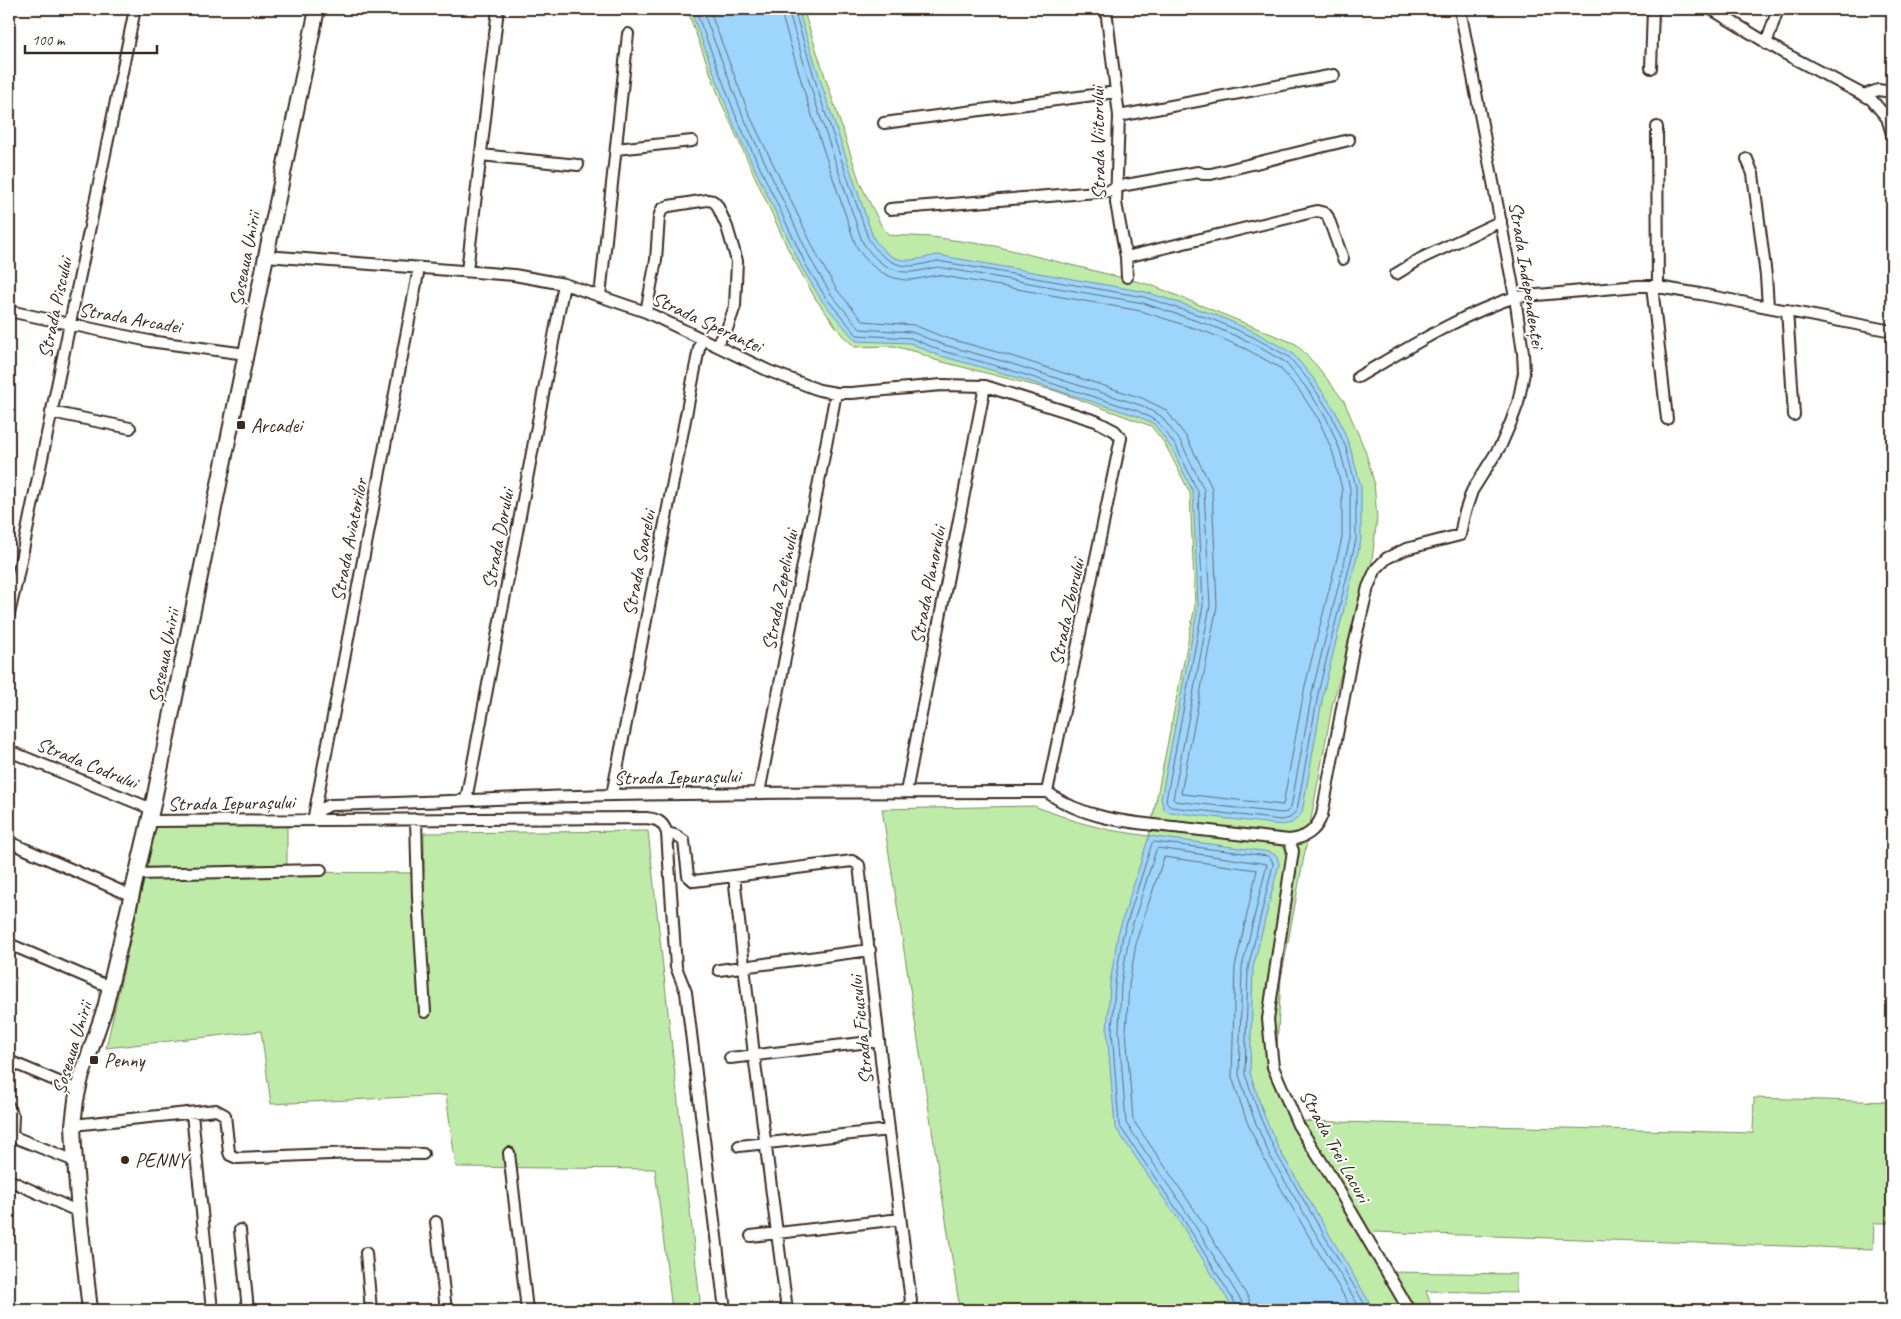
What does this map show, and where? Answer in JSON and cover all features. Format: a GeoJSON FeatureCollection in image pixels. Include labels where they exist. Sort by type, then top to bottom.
{"type":"FeatureCollection","features":[{"type":"Feature","properties":{"kind":"main road","name":"Șoseaua Unirii"},"geometry":{"type":"LineString","coordinates":[[90,1310],[79,1212],[73,1125],[78,1090],[110,987],[151,815],[317,9]]}},
{"type":"Feature","properties":{"kind":"street","name":"Strada Piscului"},"geometry":{"type":"LineString","coordinates":[[9,614],[135,9]]}},
{"type":"Feature","properties":{"kind":"street"},"geometry":{"type":"LineString","coordinates":[[467,271],[498,9]]}},
{"type":"Feature","properties":{"kind":"street","name":"Strada Viitorului"},"geometry":{"type":"LineString","coordinates":[[1106,9],[1119,116],[1115,187],[1117,215],[1126,257],[1127,276]]}},
{"type":"Feature","properties":{"kind":"street","name":"Strada Independenței"},"geometry":{"type":"LineString","coordinates":[[1290,840],[1306,836],[1313,831],[1319,824],[1322,815],[1353,649],[1368,586],[1376,569],[1387,558],[1406,548],[1460,535],[1467,503],[1501,445],[1518,403],[1524,374],[1515,297],[1502,221],[1460,9]]}},
{"type":"Feature","properties":{"kind":"street"},"geometry":{"type":"LineString","coordinates":[[1651,68],[1653,9]]}},
{"type":"Feature","properties":{"kind":"street"},"geometry":{"type":"LineString","coordinates":[[1711,9],[1766,44],[1876,103],[1886,118],[1892,134]]}},
{"type":"Feature","properties":{"kind":"street"},"geometry":{"type":"LineString","coordinates":[[1766,44],[1778,9]]}},
{"type":"Feature","properties":{"kind":"street"},"geometry":{"type":"LineString","coordinates":[[600,296],[628,34]]}},
{"type":"Feature","properties":{"kind":"street"},"geometry":{"type":"LineString","coordinates":[[1119,116],[1334,75]]}},
{"type":"Feature","properties":{"kind":"street"},"geometry":{"type":"LineString","coordinates":[[1864,95],[1878,90],[1892,92]]}},
{"type":"Feature","properties":{"kind":"street"},"geometry":{"type":"LineString","coordinates":[[884,123],[1116,92]]}},
{"type":"Feature","properties":{"kind":"street"},"geometry":{"type":"LineString","coordinates":[[1656,127],[1655,287],[1667,419]]}},
{"type":"Feature","properties":{"kind":"street"},"geometry":{"type":"LineString","coordinates":[[890,209],[1109,191],[1115,187],[1198,172],[1212,174],[1349,140]]}},
{"type":"Feature","properties":{"kind":"street"},"geometry":{"type":"LineString","coordinates":[[616,149],[692,141]]}},
{"type":"Feature","properties":{"kind":"street"},"geometry":{"type":"LineString","coordinates":[[481,155],[578,165]]}},
{"type":"Feature","properties":{"kind":"street"},"geometry":{"type":"LineString","coordinates":[[1747,159],[1753,174],[1768,306]]}},
{"type":"Feature","properties":{"kind":"street"},"geometry":{"type":"LineString","coordinates":[[646,312],[656,260],[659,217],[662,209],[668,206],[698,201],[713,201],[717,205],[727,227],[737,261],[735,306],[727,329],[716,346]]}},
{"type":"Feature","properties":{"kind":"street"},"geometry":{"type":"LineString","coordinates":[[1126,257],[1316,211],[1325,213],[1328,217],[1343,259]]}},
{"type":"Feature","properties":{"kind":"street"},"geometry":{"type":"LineString","coordinates":[[1396,274],[1422,258],[1502,221]]}},
{"type":"Feature","properties":{"kind":"street","name":"Strada Speranței"},"geometry":{"type":"LineString","coordinates":[[266,256],[514,275],[564,284],[646,312],[801,385],[836,393],[942,385],[985,386],[1096,421],[1115,431],[1121,438]]}},
{"type":"Feature","properties":{"kind":"street","name":"Strada Aviatorilor"},"geometry":{"type":"LineString","coordinates":[[314,819],[419,268]]}},
{"type":"Feature","properties":{"kind":"street","name":"Strada Dorului"},"geometry":{"type":"LineString","coordinates":[[466,800],[564,284]]}},
{"type":"Feature","properties":{"kind":"street"},"geometry":{"type":"LineString","coordinates":[[1358,376],[1452,325],[1502,301],[1515,297],[1638,286],[1655,287],[1768,306],[1892,331]]}},
{"type":"Feature","properties":{"kind":"street"},"geometry":{"type":"LineString","coordinates":[[1786,310],[1794,415]]}},
{"type":"Feature","properties":{"kind":"street","name":"Strada Arcadei"},"geometry":{"type":"LineString","coordinates":[[9,311],[149,341],[246,354]]}},
{"type":"Feature","properties":{"kind":"street","name":"Strada Soarelui"},"geometry":{"type":"LineString","coordinates":[[612,795],[701,338]]}},
{"type":"Feature","properties":{"kind":"street","name":"Strada Planorului"},"geometry":{"type":"LineString","coordinates":[[906,792],[985,386]]}},
{"type":"Feature","properties":{"kind":"street","name":"Strada Zepelinului"},"geometry":{"type":"LineString","coordinates":[[759,793],[836,393]]}},
{"type":"Feature","properties":{"kind":"street"},"geometry":{"type":"LineString","coordinates":[[51,412],[130,428]]}},
{"type":"Feature","properties":{"kind":"street","name":"Strada Zborului"},"geometry":{"type":"LineString","coordinates":[[1047,792],[1121,438]]}},
{"type":"Feature","properties":{"kind":"street","name":"Strada Codrului"},"geometry":{"type":"LineString","coordinates":[[9,751],[151,815]]}},
{"type":"Feature","properties":{"kind":"street"},"geometry":{"type":"LineString","coordinates":[[1047,792],[1084,812],[1108,818],[1290,840]]}},
{"type":"Feature","properties":{"kind":"street","name":"Strada Iepurașului"},"geometry":{"type":"LineString","coordinates":[[314,819],[320,810],[330,805],[612,795],[1047,792]]}},
{"type":"Feature","properties":{"kind":"street","name":"Strada Iepurașului"},"geometry":{"type":"LineString","coordinates":[[151,815],[314,819],[646,818],[655,819],[665,830]]}},
{"type":"Feature","properties":{"kind":"street"},"geometry":{"type":"LineString","coordinates":[[416,819],[418,897],[425,1012]]}},
{"type":"Feature","properties":{"kind":"street"},"geometry":{"type":"LineString","coordinates":[[665,830],[676,967],[686,992],[725,1310]]}},
{"type":"Feature","properties":{"kind":"street","name":"Strada Ficusului"},"geometry":{"type":"LineString","coordinates":[[665,830],[684,841],[688,876],[692,880],[854,861],[859,865],[889,1130],[911,1301],[907,1309],[899,1310]]}},
{"type":"Feature","properties":{"kind":"street","name":"Strada Trei Lacuri"},"geometry":{"type":"LineString","coordinates":[[1290,840],[1293,851],[1268,1019],[1273,1067],[1298,1125],[1330,1175],[1409,1310]]}},
{"type":"Feature","properties":{"kind":"street"},"geometry":{"type":"LineString","coordinates":[[9,842],[132,896]]}},
{"type":"Feature","properties":{"kind":"street"},"geometry":{"type":"LineString","coordinates":[[137,874],[321,870]]}},
{"type":"Feature","properties":{"kind":"street"},"geometry":{"type":"LineString","coordinates":[[734,876],[754,1055],[787,1310]]}},
{"type":"Feature","properties":{"kind":"street"},"geometry":{"type":"LineString","coordinates":[[9,944],[110,987]]}},
{"type":"Feature","properties":{"kind":"street"},"geometry":{"type":"LineString","coordinates":[[720,970],[870,950]]}},
{"type":"Feature","properties":{"kind":"street"},"geometry":{"type":"LineString","coordinates":[[730,1058],[879,1040]]}},
{"type":"Feature","properties":{"kind":"street"},"geometry":{"type":"LineString","coordinates":[[9,1061],[78,1090]]}},
{"type":"Feature","properties":{"kind":"street"},"geometry":{"type":"LineString","coordinates":[[9,1107],[13,1116],[11,1136],[75,1161]]}},
{"type":"Feature","properties":{"kind":"street"},"geometry":{"type":"LineString","coordinates":[[73,1125],[216,1110],[225,1115],[229,1152],[230,1155],[237,1158],[353,1153],[423,1154]]}},
{"type":"Feature","properties":{"kind":"street"},"geometry":{"type":"LineString","coordinates":[[192,1114],[212,1310]]}},
{"type":"Feature","properties":{"kind":"street"},"geometry":{"type":"LineString","coordinates":[[739,1146],[889,1130]]}},
{"type":"Feature","properties":{"kind":"street"},"geometry":{"type":"LineString","coordinates":[[510,1153],[527,1310]]}},
{"type":"Feature","properties":{"kind":"street"},"geometry":{"type":"LineString","coordinates":[[9,1180],[79,1212]]}},
{"type":"Feature","properties":{"kind":"street"},"geometry":{"type":"LineString","coordinates":[[750,1236],[900,1219]]}},
{"type":"Feature","properties":{"kind":"street"},"geometry":{"type":"LineString","coordinates":[[436,1222],[446,1310]]}},
{"type":"Feature","properties":{"kind":"street"},"geometry":{"type":"LineString","coordinates":[[240,1230],[248,1310]]}},
{"type":"Feature","properties":{"kind":"street"},"geometry":{"type":"LineString","coordinates":[[366,1253],[371,1310]]}},
{"type":"Feature","properties":{"kind":"green space"},"geometry":{"type":"Polygon","coordinates":[[[687,9],[803,9],[860,183],[881,225],[889,235],[932,237],[995,246],[1151,285],[1296,344],[1317,366],[1344,401],[1365,450],[1374,482],[1377,518],[1371,569],[1333,702],[1281,979],[1276,1066],[1300,1121],[1753,1133],[1754,1098],[1892,1102],[1892,1223],[1874,1223],[1873,1249],[1374,1232],[1370,1239],[1391,1272],[1516,1274],[1516,1293],[1426,1291],[1433,1310],[960,1310],[882,809],[1034,806],[1078,822],[1109,830],[1149,836],[1195,606],[1190,493],[1165,444],[1151,426],[1056,391],[935,360],[917,352],[893,346],[855,347],[842,335],[815,298],[788,249],[721,102],[687,9]]]}},
{"type":"Feature","properties":{"kind":"green space"},"geometry":{"type":"Polygon","coordinates":[[[287,825],[287,872],[424,873],[424,833],[648,831],[701,1310],[672,1310],[655,1169],[456,1167],[446,1095],[271,1104],[261,1031],[106,1048],[156,826],[287,825]]]}},
{"type":"Feature","properties":{"kind":"water"},"geometry":{"type":"Polygon","coordinates":[[[690,9],[798,9],[873,237],[887,253],[901,260],[937,255],[1146,292],[1216,315],[1255,332],[1292,353],[1314,379],[1336,412],[1350,447],[1361,486],[1361,540],[1324,690],[1302,813],[1292,823],[1282,825],[1164,810],[1161,799],[1198,606],[1193,492],[1172,449],[1154,424],[1137,416],[1006,374],[937,355],[910,343],[856,341],[822,301],[802,268],[732,121],[690,9]]]}},
{"type":"Feature","properties":{"kind":"water"},"geometry":{"type":"Polygon","coordinates":[[[1149,836],[1270,852],[1277,856],[1279,864],[1253,968],[1250,1073],[1264,1115],[1280,1151],[1374,1310],[1234,1310],[1178,1219],[1115,1127],[1107,1031],[1110,983],[1118,934],[1149,836]]]}},
{"type":"Feature","properties":{"kind":"place","name":"Arcadei"},"geometry":{"type":"Point","coordinates":[241,425]}},
{"type":"Feature","properties":{"kind":"place","name":"Penny"},"geometry":{"type":"Point","coordinates":[94,1060]}},
{"type":"Feature","properties":{"kind":"place","name":"PENNY"},"geometry":{"type":"Point","coordinates":[125,1160]}}]}
